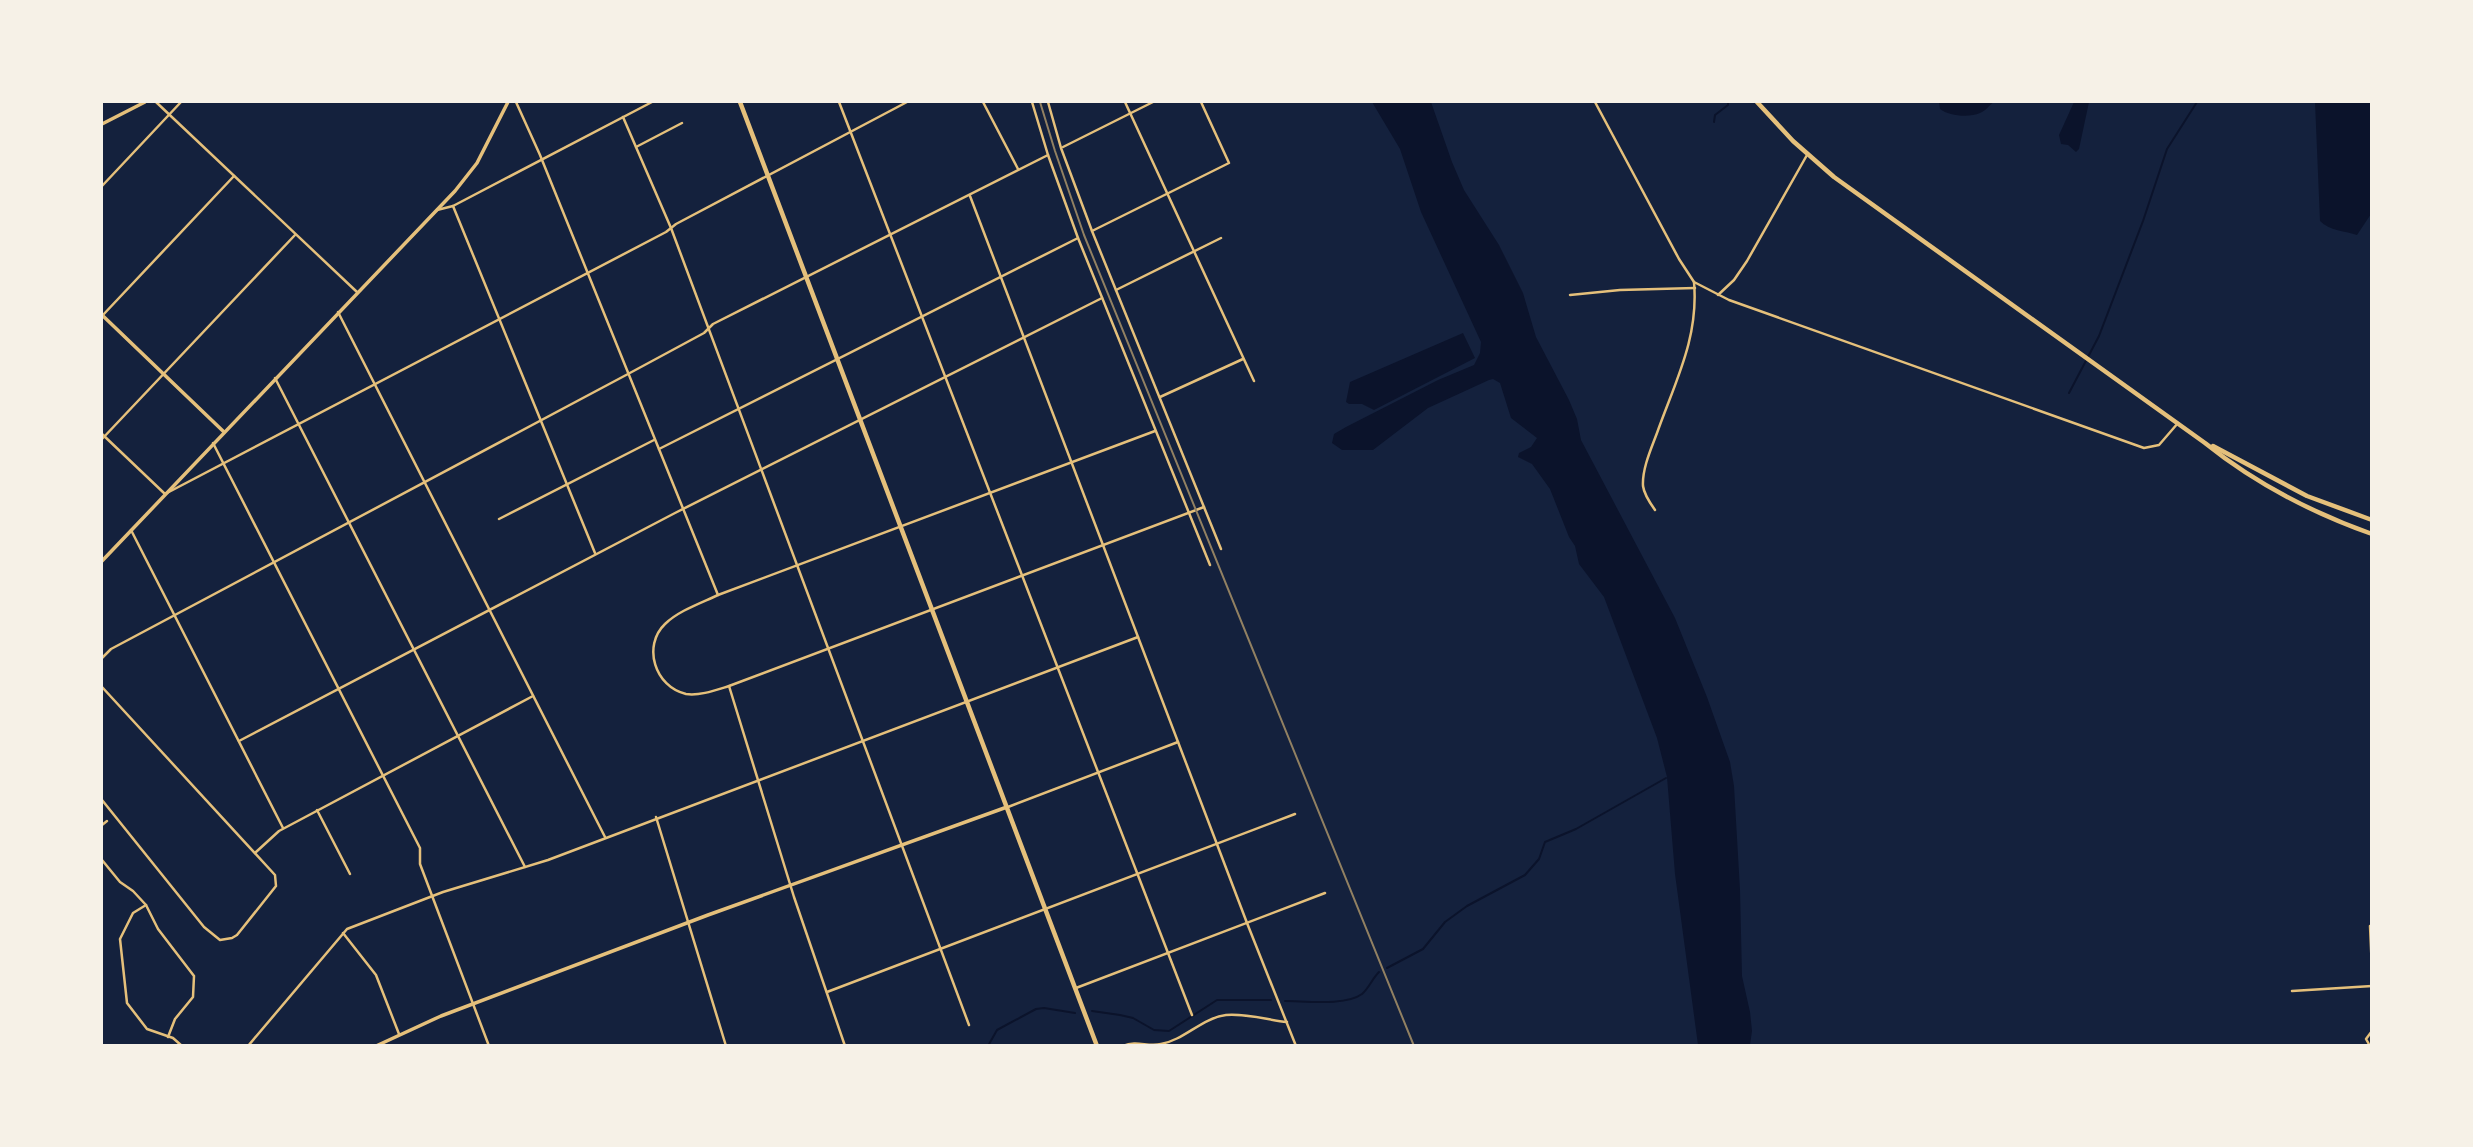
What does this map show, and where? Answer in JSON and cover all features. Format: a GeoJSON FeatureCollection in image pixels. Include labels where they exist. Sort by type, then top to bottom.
{"type":"FeatureCollection","features":[{"type":"Feature","properties":{"kind":"main road"},"geometry":{"type":"LineString","coordinates":[[740,102],[1097,1045]]}},
{"type":"Feature","properties":{"kind":"main road"},"geometry":{"type":"LineString","coordinates":[[1756,102],[1807,155],[1875,208],[2247,474],[2287,499],[2371,534]]}},
{"type":"Feature","properties":{"kind":"main road"},"geometry":{"type":"LineString","coordinates":[[2205,443],[2307,496],[2371,520]]}},
{"type":"Feature","properties":{"kind":"street"},"geometry":{"type":"LineString","coordinates":[[102,124],[145,102]]}},
{"type":"Feature","properties":{"kind":"street"},"geometry":{"type":"LineString","coordinates":[[156,102],[357,292]]}},
{"type":"Feature","properties":{"kind":"street"},"geometry":{"type":"LineString","coordinates":[[102,186],[181,102]]}},
{"type":"Feature","properties":{"kind":"street"},"geometry":{"type":"LineString","coordinates":[[102,561],[104,555],[165,495],[437,210],[477,163],[508,102]]}},
{"type":"Feature","properties":{"kind":"street"},"geometry":{"type":"LineString","coordinates":[[516,102],[718,595]]}},
{"type":"Feature","properties":{"kind":"street"},"geometry":{"type":"LineString","coordinates":[[437,210],[453,206],[652,102]]}},
{"type":"Feature","properties":{"kind":"street"},"geometry":{"type":"LineString","coordinates":[[839,102],[1192,1015]]}},
{"type":"Feature","properties":{"kind":"street"},"geometry":{"type":"LineString","coordinates":[[165,495],[908,102]]}},
{"type":"Feature","properties":{"kind":"street"},"geometry":{"type":"LineString","coordinates":[[983,102],[1018,169]]}},
{"type":"Feature","properties":{"kind":"street"},"geometry":{"type":"LineString","coordinates":[[1032,102],[1078,238],[1210,565]]}},
{"type":"Feature","properties":{"kind":"street"},"geometry":{"type":"LineString","coordinates":[[1048,102],[1061,148],[1092,230],[1221,549]]}},
{"type":"Feature","properties":{"kind":"street"},"geometry":{"type":"LineString","coordinates":[[1125,102],[1254,381]]}},
{"type":"Feature","properties":{"kind":"street"},"geometry":{"type":"LineString","coordinates":[[1061,148],[1153,102]]}},
{"type":"Feature","properties":{"kind":"street"},"geometry":{"type":"LineString","coordinates":[[1092,230],[1229,163],[1201,102]]}},
{"type":"Feature","properties":{"kind":"street"},"geometry":{"type":"LineString","coordinates":[[1595,102],[1695,288],[1695,318],[1690,340],[1646,468],[1643,487],[1655,510]]}},
{"type":"Feature","properties":{"kind":"street"},"geometry":{"type":"LineString","coordinates":[[623,117],[671,228],[969,1025]]}},
{"type":"Feature","properties":{"kind":"street"},"geometry":{"type":"LineString","coordinates":[[636,147],[682,122]]}},
{"type":"Feature","properties":{"kind":"street"},"geometry":{"type":"LineString","coordinates":[[102,658],[110,649],[628,374],[708,328],[1048,155]]}},
{"type":"Feature","properties":{"kind":"street"},"geometry":{"type":"LineString","coordinates":[[1718,295],[1734,280],[1747,261],[1807,155]]}},
{"type":"Feature","properties":{"kind":"street"},"geometry":{"type":"LineString","coordinates":[[224,432],[102,315],[234,176]]}},
{"type":"Feature","properties":{"kind":"street"},"geometry":{"type":"LineString","coordinates":[[970,194],[1247,923],[1296,1045]]}},
{"type":"Feature","properties":{"kind":"street"},"geometry":{"type":"LineString","coordinates":[[453,206],[596,554]]}},
{"type":"Feature","properties":{"kind":"street"},"geometry":{"type":"LineString","coordinates":[[165,495],[102,437],[295,235]]}},
{"type":"Feature","properties":{"kind":"street"},"geometry":{"type":"LineString","coordinates":[[658,450],[1078,238]]}},
{"type":"Feature","properties":{"kind":"street"},"geometry":{"type":"LineString","coordinates":[[1116,290],[1221,238]]}},
{"type":"Feature","properties":{"kind":"street"},"geometry":{"type":"LineString","coordinates":[[1694,282],[1718,295],[1814,331],[2149,449],[2163,442],[2178,423]]}},
{"type":"Feature","properties":{"kind":"street"},"geometry":{"type":"LineString","coordinates":[[1570,295],[1620,290],[1695,288]]}},
{"type":"Feature","properties":{"kind":"street"},"geometry":{"type":"LineString","coordinates":[[239,741],[683,509],[1102,298]]}},
{"type":"Feature","properties":{"kind":"street"},"geometry":{"type":"LineString","coordinates":[[338,312],[605,836]]}},
{"type":"Feature","properties":{"kind":"street"},"geometry":{"type":"LineString","coordinates":[[1159,397],[1242,359]]}},
{"type":"Feature","properties":{"kind":"street"},"geometry":{"type":"LineString","coordinates":[[275,378],[525,867]]}},
{"type":"Feature","properties":{"kind":"street"},"geometry":{"type":"LineString","coordinates":[[1155,431],[718,595],[663,626],[655,641],[653,661],[667,683],[684,693],[729,687],[1204,507]]}},
{"type":"Feature","properties":{"kind":"street"},"geometry":{"type":"LineString","coordinates":[[499,519],[654,440]]}},
{"type":"Feature","properties":{"kind":"street"},"geometry":{"type":"LineString","coordinates":[[213,443],[420,848],[420,864],[489,1045]]}},
{"type":"Feature","properties":{"kind":"street"},"geometry":{"type":"LineString","coordinates":[[131,530],[284,828]]}},
{"type":"Feature","properties":{"kind":"street"},"geometry":{"type":"LineString","coordinates":[[248,1045],[347,929],[525,867],[1139,637]]}},
{"type":"Feature","properties":{"kind":"street"},"geometry":{"type":"LineString","coordinates":[[102,687],[255,852],[275,875],[276,886],[237,935],[220,940],[204,927],[102,800]]}},
{"type":"Feature","properties":{"kind":"street"},"geometry":{"type":"LineString","coordinates":[[729,687],[790,885],[845,1045]]}},
{"type":"Feature","properties":{"kind":"street"},"geometry":{"type":"LineString","coordinates":[[102,696],[106,692]]}},
{"type":"Feature","properties":{"kind":"street"},"geometry":{"type":"LineString","coordinates":[[255,852],[284,828],[533,696]]}},
{"type":"Feature","properties":{"kind":"street"},"geometry":{"type":"LineString","coordinates":[[376,1045],[474,1003],[1178,742]]}},
{"type":"Feature","properties":{"kind":"street"},"geometry":{"type":"LineString","coordinates":[[317,810],[350,874]]}},
{"type":"Feature","properties":{"kind":"street"},"geometry":{"type":"LineString","coordinates":[[827,992],[1295,814]]}},
{"type":"Feature","properties":{"kind":"street"},"geometry":{"type":"LineString","coordinates":[[656,817],[726,1045]]}},
{"type":"Feature","properties":{"kind":"street"},"geometry":{"type":"LineString","coordinates":[[102,825],[107,821]]}},
{"type":"Feature","properties":{"kind":"street"},"geometry":{"type":"LineString","coordinates":[[102,860],[120,882],[146,905],[158,929],[190,970],[195,981],[193,997],[175,1019],[169,1037]]}},
{"type":"Feature","properties":{"kind":"street"},"geometry":{"type":"LineString","coordinates":[[1075,988],[1325,893]]}},
{"type":"Feature","properties":{"kind":"street"},"geometry":{"type":"LineString","coordinates":[[146,905],[133,914],[120,939],[127,1003],[147,1029],[182,1045]]}},
{"type":"Feature","properties":{"kind":"street"},"geometry":{"type":"LineString","coordinates":[[2370,926],[2371,970]]}},
{"type":"Feature","properties":{"kind":"street"},"geometry":{"type":"LineString","coordinates":[[343,933],[376,975],[399,1034]]}},
{"type":"Feature","properties":{"kind":"street"},"geometry":{"type":"LineString","coordinates":[[2292,991],[2371,986]]}},
{"type":"Feature","properties":{"kind":"street"},"geometry":{"type":"LineString","coordinates":[[1123,1045],[1142,1042],[1160,1044],[1226,1015],[1287,1022]]}},
{"type":"Feature","properties":{"kind":"street"},"geometry":{"type":"LineString","coordinates":[[2370,1045],[2366,1039],[2371,1031]]}},
{"type":"Feature","properties":{"kind":"water"},"geometry":{"type":"Polygon","coordinates":[[[1372,102],[1431,102],[1464,190],[1499,245],[1523,293],[1536,337],[1569,400],[1577,419],[1581,440],[1675,618],[1707,697],[1730,762],[1734,786],[1742,976],[1750,1012],[1750,1045],[1698,1045],[1675,874],[1667,777],[1657,738],[1604,597],[1579,564],[1575,546],[1550,489],[1532,464],[1518,457],[1519,453],[1531,447],[1537,438],[1511,418],[1500,383],[1489,380],[1428,408],[1373,450],[1342,450],[1332,443],[1334,434],[1346,427],[1438,380],[1474,365],[1480,353],[1481,342],[1421,212],[1400,149],[1372,102]]]}},
{"type":"Feature","properties":{"kind":"water"},"geometry":{"type":"Polygon","coordinates":[[[1939,102],[1994,102],[1982,112],[1965,116],[1940,109],[1939,102]]]}},
{"type":"Feature","properties":{"kind":"water"},"geometry":{"type":"Polygon","coordinates":[[[2074,102],[2089,102],[2079,149],[2076,152],[2068,145],[2061,144],[2059,135],[2074,102]]]}},
{"type":"Feature","properties":{"kind":"water"},"geometry":{"type":"Polygon","coordinates":[[[2315,102],[2371,102],[2371,214],[2357,235],[2333,229],[2320,221],[2315,102]]]}},
{"type":"Feature","properties":{"kind":"water"},"geometry":{"type":"Polygon","coordinates":[[[1463,333],[1475,358],[1374,410],[1362,404],[1346,402],[1350,382],[1463,333]]]}},
{"type":"Feature","properties":{"kind":"waterway"},"geometry":{"type":"LineString","coordinates":[[1714,122],[1715,115],[1728,105],[1728,102]]}},
{"type":"Feature","properties":{"kind":"waterway"},"geometry":{"type":"LineString","coordinates":[[2069,393],[2099,336],[2167,149],[2197,102]]}},
{"type":"Feature","properties":{"kind":"waterway"},"geometry":{"type":"LineString","coordinates":[[1387,968],[1423,949],[1445,922],[1467,906],[1525,875],[1539,859],[1545,842],[1576,829],[1666,778]]}},
{"type":"Feature","properties":{"kind":"waterway"},"geometry":{"type":"LineString","coordinates":[[1285,1001],[1325,1002],[1355,998],[1364,992],[1379,972]]}},
{"type":"Feature","properties":{"kind":"waterway"},"geometry":{"type":"LineString","coordinates":[[1092,1011],[1133,1018],[1154,1030],[1169,1031],[1217,1000],[1271,1000]]}},
{"type":"Feature","properties":{"kind":"waterway"},"geometry":{"type":"LineString","coordinates":[[988,1046],[997,1030],[1036,1009],[1075,1013]]}},
{"type":"Feature","properties":{"kind":"railway"},"geometry":{"type":"LineString","coordinates":[[1040,102],[1084,235],[1414,1046]]}}]}
